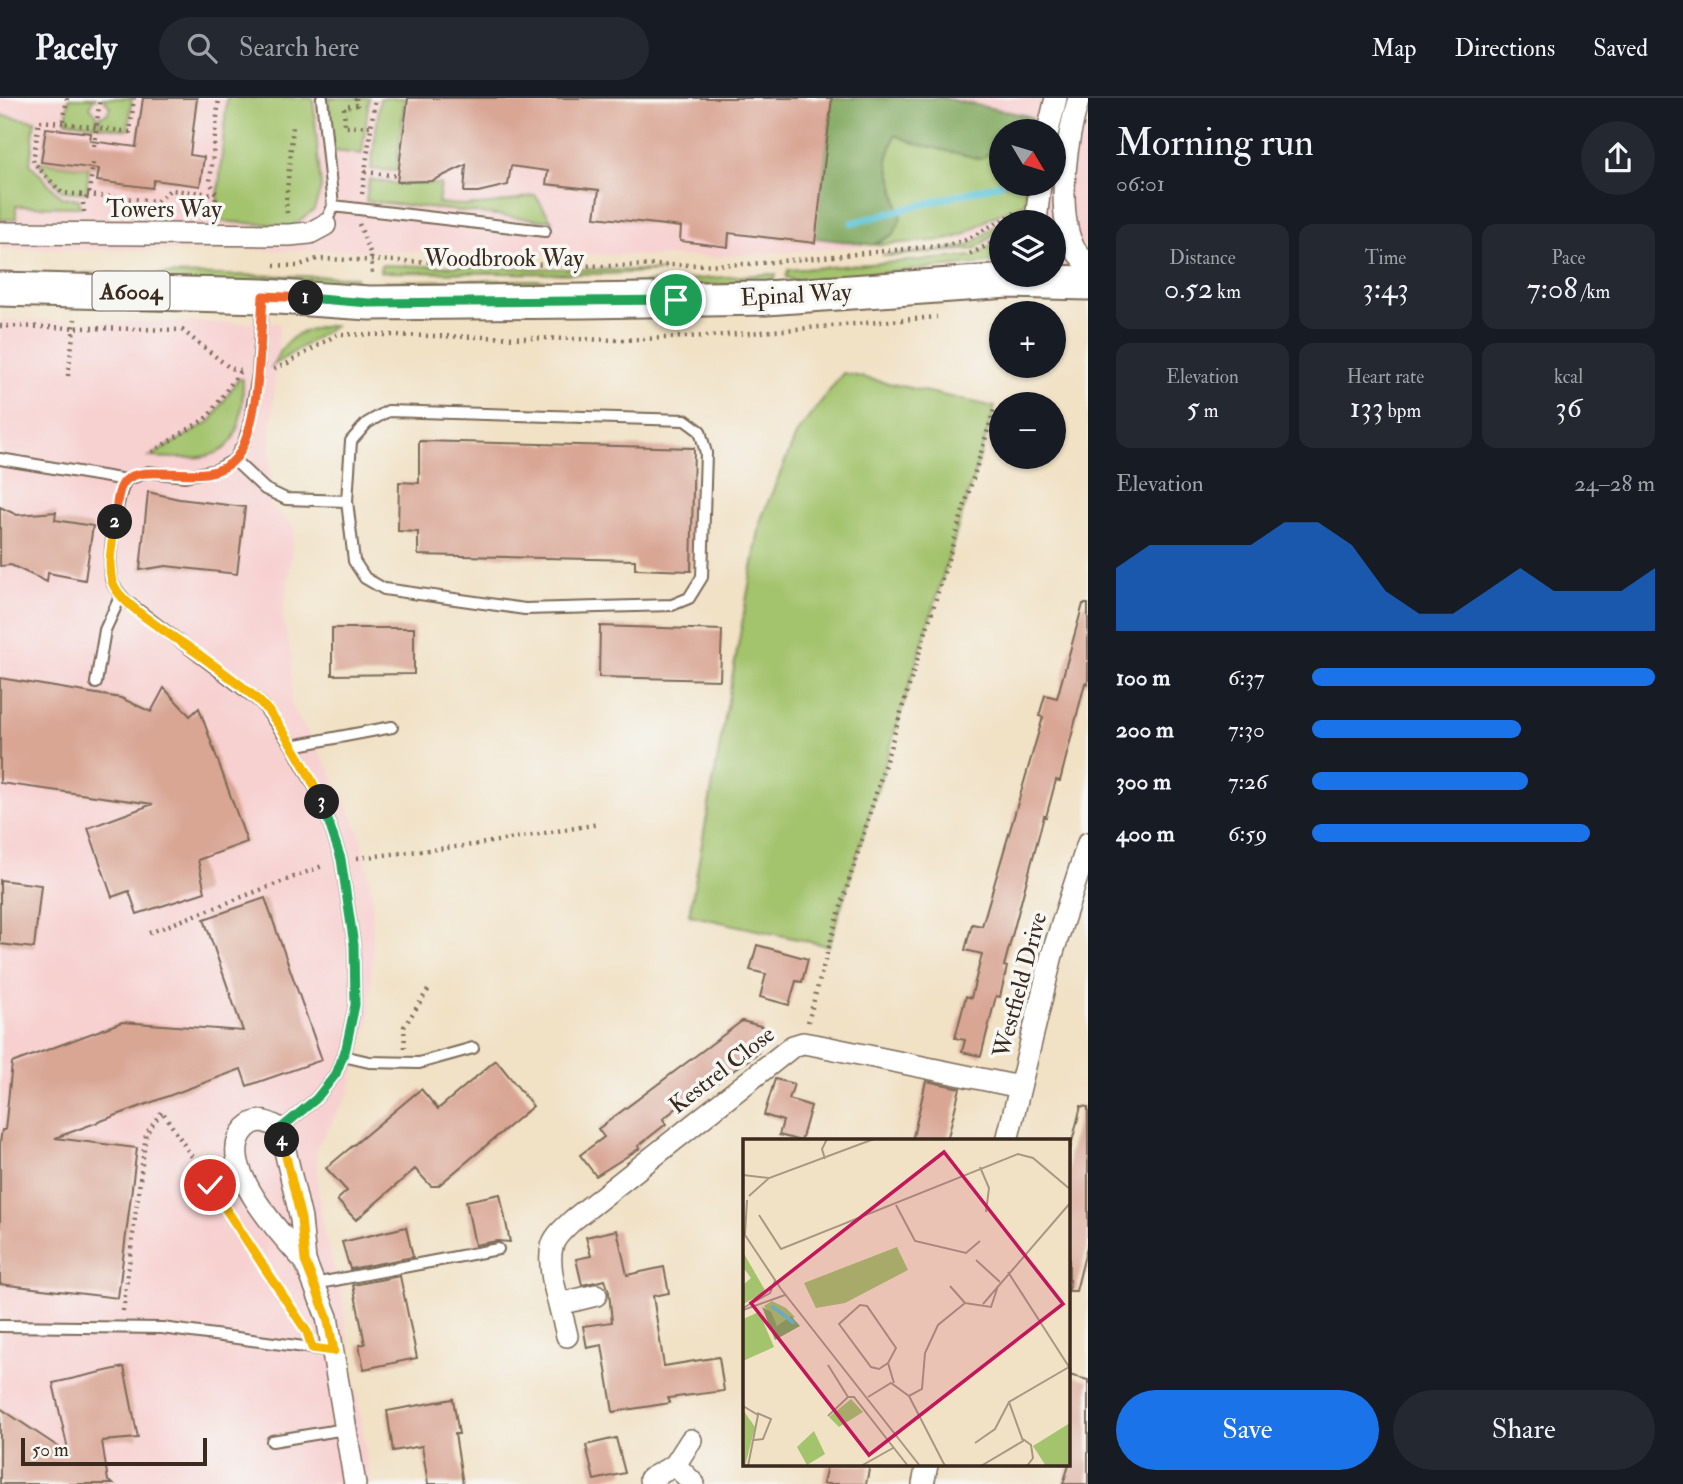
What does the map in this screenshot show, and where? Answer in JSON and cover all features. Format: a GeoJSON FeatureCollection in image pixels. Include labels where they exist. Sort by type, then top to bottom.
{"type":"FeatureCollection","features":[{"type":"Feature","properties":{"kind":"main road","name":"Epinal Way"},"geometry":{"type":"LineString","coordinates":[[0,289],[267,277],[369,303],[585,302],[766,298],[989,280]]}},
{"type":"Feature","properties":{"kind":"main road","name":"Epinal Way"},"geometry":{"type":"LineString","coordinates":[[1066,282],[1088,283]]}},
{"type":"Feature","properties":{"kind":"street"},"geometry":{"type":"LineString","coordinates":[[1051,119],[1056,98]]}},
{"type":"Feature","properties":{"kind":"street"},"geometry":{"type":"LineString","coordinates":[[1079,98],[1066,161],[1065,219],[1074,248],[1088,265]]}},
{"type":"Feature","properties":{"kind":"street","name":"Towers Way"},"geometry":{"type":"LineString","coordinates":[[0,233],[214,236],[310,233],[329,215]]}},
{"type":"Feature","properties":{"kind":"street","name":"Westfield Drive"},"geometry":{"type":"LineString","coordinates":[[1007,1139],[1052,955],[1088,843]]}},
{"type":"Feature","properties":{"kind":"street","name":"Kestrel Close"},"geometry":{"type":"LineString","coordinates":[[566,1335],[551,1264],[552,1244],[560,1233],[793,1046],[803,1043],[1020,1087]]}},
{"type":"Feature","properties":{"kind":"street"},"geometry":{"type":"LineString","coordinates":[[305,1261],[276,1228],[244,1181],[236,1155],[237,1141],[253,1122],[266,1121],[280,1129],[301,1219],[305,1261],[327,1317],[355,1484]]}},
{"type":"Feature","properties":{"kind":"street"},"geometry":{"type":"LineString","coordinates":[[560,1304],[596,1295]]}},
{"type":"Feature","properties":{"kind":"street"},"geometry":{"type":"LineString","coordinates":[[650,1479],[675,1465],[691,1440]]}},
{"type":"Feature","properties":{"kind":"street"},"geometry":{"type":"LineString","coordinates":[[675,1465],[694,1484]]}},
{"type":"Feature","properties":{"kind":"street"},"geometry":{"type":"LineString","coordinates":[[923,1484],[927,1466]]}},
{"type":"Feature","properties":{"kind":"lane"},"geometry":{"type":"LineString","coordinates":[[322,98],[329,215],[545,231]]}},
{"type":"Feature","properties":{"kind":"lane"},"geometry":{"type":"LineString","coordinates":[[0,459],[126,480],[148,471],[185,476],[216,470],[234,460],[244,443],[254,398],[267,277]]}},
{"type":"Feature","properties":{"kind":"lane"},"geometry":{"type":"LineString","coordinates":[[388,411],[685,420],[701,431],[706,453],[702,577],[689,598],[671,605],[525,609],[384,589],[365,578],[354,561],[347,501],[351,441],[367,423],[388,411]]}},
{"type":"Feature","properties":{"kind":"lane"},"geometry":{"type":"LineString","coordinates":[[234,460],[265,489],[286,499],[347,501]]}},
{"type":"Feature","properties":{"kind":"lane"},"geometry":{"type":"LineString","coordinates":[[126,480],[120,491],[110,560],[112,582],[121,596],[150,621],[201,655],[261,703],[292,746],[321,799],[341,859],[354,945],[355,1005],[336,1074],[316,1099],[280,1129]]}},
{"type":"Feature","properties":{"kind":"lane"},"geometry":{"type":"LineString","coordinates":[[96,683],[105,629],[121,596]]}},
{"type":"Feature","properties":{"kind":"lane"},"geometry":{"type":"LineString","coordinates":[[292,746],[392,727]]}},
{"type":"Feature","properties":{"kind":"lane"},"geometry":{"type":"LineString","coordinates":[[343,1056],[369,1062],[419,1063],[473,1048]]}},
{"type":"Feature","properties":{"kind":"lane"},"geometry":{"type":"LineString","coordinates":[[314,1284],[498,1249]]}},
{"type":"Feature","properties":{"kind":"lane"},"geometry":{"type":"LineString","coordinates":[[0,1326],[162,1328],[334,1351]]}},
{"type":"Feature","properties":{"kind":"lane"},"geometry":{"type":"LineString","coordinates":[[272,1441],[345,1429]]}},
{"type":"Feature","properties":{"kind":"path"},"geometry":{"type":"LineString","coordinates":[[63,123],[67,98]]}},
{"type":"Feature","properties":{"kind":"path"},"geometry":{"type":"LineString","coordinates":[[94,146],[100,98]]}},
{"type":"Feature","properties":{"kind":"path"},"geometry":{"type":"LineString","coordinates":[[134,98],[130,132],[39,121],[33,162],[62,192],[157,201],[170,190],[216,194]]}},
{"type":"Feature","properties":{"kind":"path"},"geometry":{"type":"LineString","coordinates":[[214,236],[216,194],[210,182],[219,98]]}},
{"type":"Feature","properties":{"kind":"path"},"geometry":{"type":"LineString","coordinates":[[356,98],[357,105],[344,107],[345,127],[371,125]]}},
{"type":"Feature","properties":{"kind":"path"},"geometry":{"type":"LineString","coordinates":[[293,126],[286,201],[289,234],[297,259],[297,269]]}},
{"type":"Feature","properties":{"kind":"path"},"geometry":{"type":"LineString","coordinates":[[365,172],[398,176]]}},
{"type":"Feature","properties":{"kind":"path"},"geometry":{"type":"LineString","coordinates":[[267,277],[297,269],[317,259],[603,266],[751,264],[947,244],[989,231]]}},
{"type":"Feature","properties":{"kind":"path"},"geometry":{"type":"LineString","coordinates":[[963,254],[972,253],[989,244]]}},
{"type":"Feature","properties":{"kind":"path"},"geometry":{"type":"LineString","coordinates":[[692,272],[813,265]]}},
{"type":"Feature","properties":{"kind":"path"},"geometry":{"type":"LineString","coordinates":[[359,274],[385,275]]}},
{"type":"Feature","properties":{"kind":"path"},"geometry":{"type":"LineString","coordinates":[[152,452],[208,417],[240,370]]}},
{"type":"Feature","properties":{"kind":"path"},"geometry":{"type":"LineString","coordinates":[[803,1043],[829,946],[989,426]]}},
{"type":"Feature","properties":{"kind":"path"},"geometry":{"type":"LineString","coordinates":[[149,933],[341,859],[473,845],[599,824]]}},
{"type":"Feature","properties":{"kind":"path"},"geometry":{"type":"LineString","coordinates":[[405,1062],[404,1027],[428,990]]}},
{"type":"Feature","properties":{"kind":"path"},"geometry":{"type":"LineString","coordinates":[[86,1326],[89,1308],[123,1311],[146,1133],[162,1111],[307,1332],[312,1348]]}},
{"type":"Feature","properties":{"kind":"shaded area"},"geometry":{"type":"Polygon","coordinates":[[[0,98],[1088,98],[1088,245],[1066,245],[1066,210],[989,210],[989,243],[946,240],[715,257],[398,251],[0,249],[0,98]]]}},
{"type":"Feature","properties":{"kind":"shaded area"},"geometry":{"type":"Polygon","coordinates":[[[0,320],[280,323],[270,450],[270,504],[294,527],[290,573],[282,617],[292,656],[291,705],[330,770],[360,834],[372,891],[370,1020],[349,1093],[316,1148],[324,1235],[340,1287],[371,1484],[0,1484],[0,320]]]}},
{"type":"Feature","properties":{"kind":"green space"},"geometry":{"type":"Polygon","coordinates":[[[69,98],[97,98],[93,99],[90,107],[97,115],[96,125],[66,121],[69,98]]]}},
{"type":"Feature","properties":{"kind":"green space"},"geometry":{"type":"Polygon","coordinates":[[[103,98],[132,98],[128,130],[99,126],[100,116],[107,114],[110,107],[103,98]]]}},
{"type":"Feature","properties":{"kind":"green space"},"geometry":{"type":"Polygon","coordinates":[[[227,98],[313,98],[321,188],[314,210],[292,226],[216,221],[227,98]]]}},
{"type":"Feature","properties":{"kind":"green space"},"geometry":{"type":"Polygon","coordinates":[[[328,98],[369,98],[362,154],[333,151],[328,98]]]}},
{"type":"Feature","properties":{"kind":"green space"},"geometry":{"type":"Polygon","coordinates":[[[380,98],[405,98],[396,171],[371,169],[380,98]]]}},
{"type":"Feature","properties":{"kind":"green space"},"geometry":{"type":"Polygon","coordinates":[[[832,98],[943,98],[1032,119],[989,119],[989,153],[981,159],[917,144],[895,135],[887,159],[901,218],[894,234],[873,245],[815,238],[832,98]]]}},
{"type":"Feature","properties":{"kind":"green space"},"geometry":{"type":"Polygon","coordinates":[[[0,115],[35,121],[30,164],[61,197],[79,199],[80,207],[16,206],[16,219],[0,220],[0,115]]]}},
{"type":"Feature","properties":{"kind":"green space"},"geometry":{"type":"Polygon","coordinates":[[[895,135],[980,159],[989,153],[989,196],[1025,196],[1025,203],[1009,210],[989,210],[989,219],[963,235],[946,240],[873,245],[894,234],[897,198],[887,159],[895,135]]]}},
{"type":"Feature","properties":{"kind":"green space"},"geometry":{"type":"Polygon","coordinates":[[[38,162],[89,168],[86,193],[62,191],[38,162]]]}},
{"type":"Feature","properties":{"kind":"green space"},"geometry":{"type":"Polygon","coordinates":[[[369,179],[395,184],[441,184],[438,203],[487,204],[535,195],[552,221],[366,201],[369,179]]]}},
{"type":"Feature","properties":{"kind":"green space"},"geometry":{"type":"Polygon","coordinates":[[[989,231],[989,238],[975,249],[882,255],[962,247],[989,231]]]}},
{"type":"Feature","properties":{"kind":"green space"},"geometry":{"type":"Polygon","coordinates":[[[989,247],[989,263],[794,281],[786,277],[788,270],[975,256],[989,247]]]}},
{"type":"Feature","properties":{"kind":"green space"},"geometry":{"type":"Polygon","coordinates":[[[381,265],[663,271],[609,274],[380,272],[381,265]]]}},
{"type":"Feature","properties":{"kind":"green space"},"geometry":{"type":"Polygon","coordinates":[[[83,273],[356,277],[355,285],[83,280],[83,273]]]}},
{"type":"Feature","properties":{"kind":"green space"},"geometry":{"type":"Polygon","coordinates":[[[776,275],[773,282],[606,290],[384,287],[385,281],[535,280],[611,285],[776,275]]]}},
{"type":"Feature","properties":{"kind":"green space"},"geometry":{"type":"Polygon","coordinates":[[[336,325],[272,366],[284,347],[297,335],[336,325]]]}},
{"type":"Feature","properties":{"kind":"green space"},"geometry":{"type":"Polygon","coordinates":[[[843,373],[989,406],[989,426],[829,946],[689,915],[761,519],[797,433],[843,373]]]}},
{"type":"Feature","properties":{"kind":"green space"},"geometry":{"type":"Polygon","coordinates":[[[238,379],[243,379],[238,426],[232,440],[223,450],[194,458],[149,457],[211,421],[238,379]]]}},
{"type":"Feature","properties":{"kind":"building"},"geometry":{"type":"Polygon","coordinates":[[[143,98],[197,98],[190,155],[204,157],[200,186],[154,180],[152,188],[97,181],[99,169],[41,162],[46,128],[91,133],[90,141],[136,147],[143,98]]]}},
{"type":"Feature","properties":{"kind":"building"},"geometry":{"type":"Polygon","coordinates":[[[408,98],[832,98],[815,243],[729,233],[728,247],[680,241],[681,227],[595,217],[599,190],[546,184],[548,171],[511,166],[508,185],[478,192],[464,192],[466,165],[432,181],[397,182],[408,98]]]}},
{"type":"Feature","properties":{"kind":"building"},"geometry":{"type":"Polygon","coordinates":[[[419,441],[694,448],[691,571],[635,569],[635,560],[418,555],[418,532],[398,531],[399,482],[419,483],[419,441]]]}},
{"type":"Feature","properties":{"kind":"building"},"geometry":{"type":"Polygon","coordinates":[[[148,492],[179,499],[245,507],[237,574],[166,566],[140,570],[148,492]]]}},
{"type":"Feature","properties":{"kind":"building"},"geometry":{"type":"Polygon","coordinates":[[[0,507],[17,515],[56,512],[55,520],[93,526],[85,580],[48,573],[47,582],[11,565],[0,566],[0,507]]]}},
{"type":"Feature","properties":{"kind":"building"},"geometry":{"type":"Polygon","coordinates":[[[1083,604],[1088,604],[1088,684],[1085,683],[1060,781],[1056,780],[1046,817],[1044,816],[1004,966],[1007,967],[1000,997],[996,996],[981,1056],[962,1052],[965,1040],[955,1038],[966,996],[971,998],[982,954],[965,950],[972,924],[982,926],[1043,717],[1039,716],[1045,695],[1057,698],[1083,604]]]}},
{"type":"Feature","properties":{"kind":"building"},"geometry":{"type":"Polygon","coordinates":[[[600,626],[722,630],[720,680],[599,677],[600,626]]]}},
{"type":"Feature","properties":{"kind":"building"},"geometry":{"type":"Polygon","coordinates":[[[332,628],[414,628],[414,674],[332,675],[332,628]]]}},
{"type":"Feature","properties":{"kind":"building"},"geometry":{"type":"Polygon","coordinates":[[[0,678],[121,698],[151,712],[164,688],[190,716],[199,708],[247,842],[198,860],[205,892],[137,914],[129,891],[112,897],[88,828],[153,804],[0,783],[0,678]]]}},
{"type":"Feature","properties":{"kind":"building"},"geometry":{"type":"Polygon","coordinates":[[[0,880],[41,885],[34,948],[0,944],[0,880]]]}},
{"type":"Feature","properties":{"kind":"building"},"geometry":{"type":"Polygon","coordinates":[[[265,898],[322,1060],[247,1086],[241,1069],[55,1138],[137,1148],[118,1298],[0,1284],[0,1142],[2,1130],[5,1130],[12,1063],[122,1022],[243,1031],[204,919],[265,898]]]}},
{"type":"Feature","properties":{"kind":"building"},"geometry":{"type":"Polygon","coordinates":[[[757,945],[808,959],[802,982],[796,981],[789,1005],[760,997],[766,974],[750,970],[757,945]]]}},
{"type":"Feature","properties":{"kind":"building"},"geometry":{"type":"Polygon","coordinates":[[[742,1021],[764,1027],[758,1053],[699,1095],[697,1092],[663,1119],[666,1124],[638,1146],[640,1148],[596,1176],[580,1155],[604,1137],[598,1129],[742,1021]]]}},
{"type":"Feature","properties":{"kind":"building"},"geometry":{"type":"Polygon","coordinates":[[[496,1060],[533,1106],[438,1186],[431,1186],[415,1169],[356,1220],[337,1200],[347,1191],[326,1168],[421,1089],[438,1109],[496,1060]]]}},
{"type":"Feature","properties":{"kind":"building"},"geometry":{"type":"Polygon","coordinates":[[[775,1079],[794,1084],[789,1099],[811,1106],[802,1139],[779,1135],[783,1121],[764,1115],[775,1079]]]}},
{"type":"Feature","properties":{"kind":"building"},"geometry":{"type":"Polygon","coordinates":[[[926,1081],[960,1088],[947,1139],[912,1139],[926,1081]]]}},
{"type":"Feature","properties":{"kind":"building"},"geometry":{"type":"Polygon","coordinates":[[[1081,1106],[1088,1107],[1088,1243],[1076,1291],[1070,1291],[1070,1150],[1081,1106]]]}},
{"type":"Feature","properties":{"kind":"building"},"geometry":{"type":"Polygon","coordinates":[[[500,1194],[510,1242],[497,1241],[475,1245],[466,1201],[500,1194]]]}},
{"type":"Feature","properties":{"kind":"building"},"geometry":{"type":"Polygon","coordinates":[[[406,1227],[413,1257],[350,1269],[342,1242],[406,1227]]]}},
{"type":"Feature","properties":{"kind":"building"},"geometry":{"type":"Polygon","coordinates":[[[617,1230],[627,1275],[664,1267],[669,1293],[653,1296],[664,1366],[719,1357],[724,1391],[668,1398],[670,1403],[613,1412],[602,1345],[587,1348],[583,1326],[612,1322],[609,1292],[605,1280],[582,1285],[576,1259],[591,1256],[586,1237],[617,1230]]]}},
{"type":"Feature","properties":{"kind":"building"},"geometry":{"type":"Polygon","coordinates":[[[400,1276],[417,1358],[364,1369],[359,1345],[365,1344],[353,1285],[400,1276]]]}},
{"type":"Feature","properties":{"kind":"building"},"geometry":{"type":"Polygon","coordinates":[[[124,1367],[138,1438],[102,1441],[108,1481],[113,1484],[0,1484],[0,1408],[69,1454],[53,1383],[124,1367]]]}},
{"type":"Feature","properties":{"kind":"building"},"geometry":{"type":"Polygon","coordinates":[[[1070,1375],[1088,1380],[1088,1484],[1063,1484],[1070,1466],[1070,1375]]]}},
{"type":"Feature","properties":{"kind":"building"},"geometry":{"type":"Polygon","coordinates":[[[453,1399],[459,1434],[455,1434],[463,1484],[428,1484],[422,1446],[393,1451],[387,1411],[453,1399]]]}},
{"type":"Feature","properties":{"kind":"building"},"geometry":{"type":"Polygon","coordinates":[[[616,1438],[625,1473],[594,1480],[586,1445],[616,1438]]]}},
{"type":"Feature","properties":{"kind":"building"},"geometry":{"type":"Polygon","coordinates":[[[827,1466],[870,1466],[866,1484],[823,1484],[827,1466]]]}},
{"type":"Feature","properties":{"kind":"waterway"},"geometry":{"type":"LineString","coordinates":[[852,223],[989,187]]}},
{"type":"Feature","properties":{"kind":"route"},"geometry":{"type":"LineString","coordinates":[[210,1185],[307,1332],[312,1348],[334,1351],[327,1317],[305,1261],[301,1219],[280,1129],[316,1099],[336,1074],[346,1048],[355,1005],[354,945],[341,859],[321,799],[292,746],[261,703],[201,655],[150,621],[125,600],[112,582],[110,560],[120,491],[126,480],[148,471],[185,476],[216,470],[234,460],[244,443],[250,421],[258,374],[263,296],[369,303],[676,300]]}}]}
